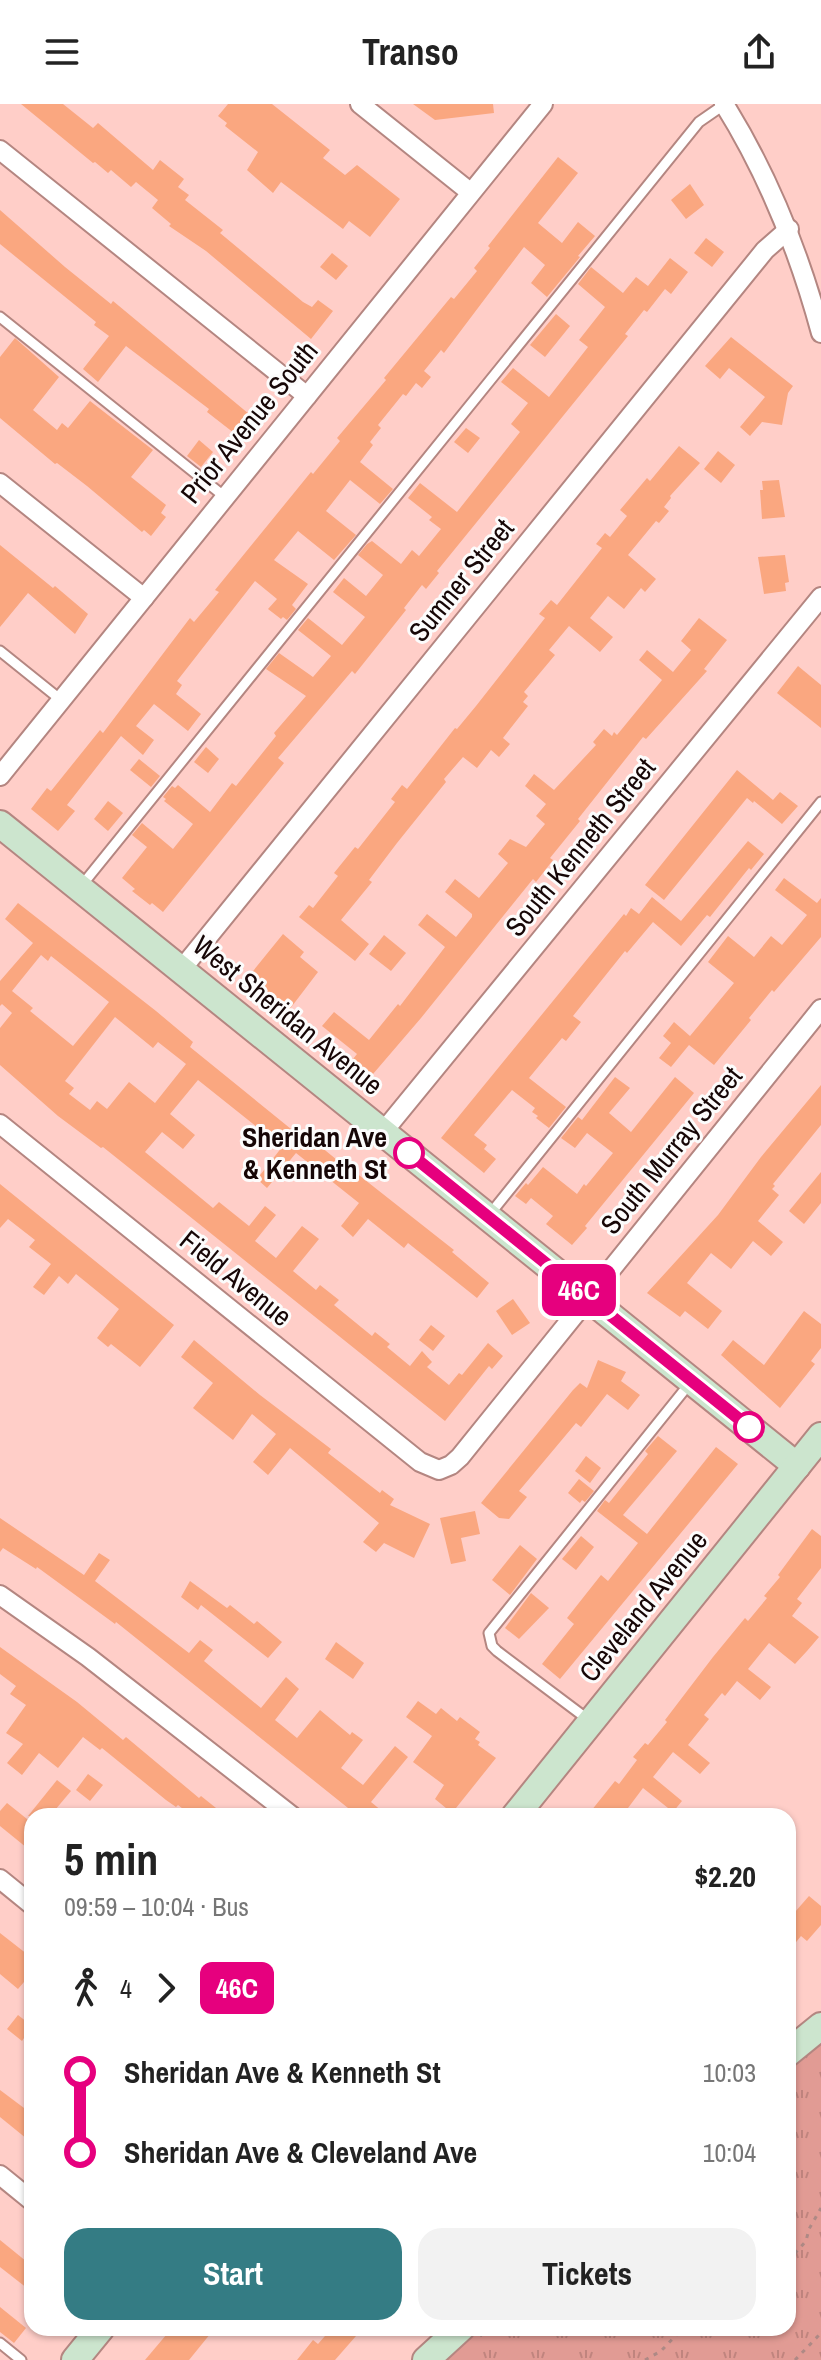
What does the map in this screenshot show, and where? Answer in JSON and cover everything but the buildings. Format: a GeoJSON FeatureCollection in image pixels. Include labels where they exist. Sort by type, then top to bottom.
{"type":"FeatureCollection","features":[{"type":"Feature","properties":{"kind":"street"},"geometry":{"type":"LineString","coordinates":[[360,104],[470,192]]}},
{"type":"Feature","properties":{"kind":"street","name":"Prior Avenue South"},"geometry":{"type":"LineString","coordinates":[[0,776],[543,104]]}},
{"type":"Feature","properties":{"kind":"street"},"geometry":{"type":"LineString","coordinates":[[724,104],[762,170],[789,229],[821,333]]}},
{"type":"Feature","properties":{"kind":"street"},"geometry":{"type":"LineString","coordinates":[[0,150],[307,396]]}},
{"type":"Feature","properties":{"kind":"street","name":"Sumner Street"},"geometry":{"type":"LineString","coordinates":[[181,970],[765,250],[789,229]]}},
{"type":"Feature","properties":{"kind":"street"},"geometry":{"type":"LineString","coordinates":[[0,483],[144,598]]}},
{"type":"Feature","properties":{"kind":"street","name":"South Kenneth Street"},"geometry":{"type":"LineString","coordinates":[[383,1132],[821,597]]}},
{"type":"Feature","properties":{"kind":"street","name":"West Sheridan Avenue"},"geometry":{"type":"LineString","coordinates":[[0,824],[797,1466]]}},
{"type":"Feature","properties":{"kind":"street","name":"South Murray Street"},"geometry":{"type":"LineString","coordinates":[[439,1470],[447,1468],[460,1457],[821,1009]]}},
{"type":"Feature","properties":{"kind":"street","name":"Field Avenue"},"geometry":{"type":"LineString","coordinates":[[0,1124],[420,1462],[439,1470]]}},
{"type":"Feature","properties":{"kind":"street","name":"Cleveland Avenue"},"geometry":{"type":"LineString","coordinates":[[521,1808],[821,1436]]}},
{"type":"Feature","properties":{"kind":"street"},"geometry":{"type":"LineString","coordinates":[[0,1595],[88,1657],[282,1808]]}},
{"type":"Feature","properties":{"kind":"street"},"geometry":{"type":"LineString","coordinates":[[0,1879],[24,1898]]}},
{"type":"Feature","properties":{"kind":"street"},"geometry":{"type":"LineString","coordinates":[[796,2046],[821,2026]]}},
{"type":"Feature","properties":{"kind":"street"},"geometry":{"type":"LineString","coordinates":[[0,2175],[24,2194]]}},
{"type":"Feature","properties":{"kind":"street"},"geometry":{"type":"LineString","coordinates":[[75,2360],[94,2336]]}},
{"type":"Feature","properties":{"kind":"street"},"geometry":{"type":"LineString","coordinates":[[426,2360],[452,2336]]}},
{"type":"Feature","properties":{"kind":"lane"},"geometry":{"type":"LineString","coordinates":[[79,888],[699,122],[724,104]]}},
{"type":"Feature","properties":{"kind":"lane"},"geometry":{"type":"LineString","coordinates":[[0,317],[225,497]]}},
{"type":"Feature","properties":{"kind":"lane"},"geometry":{"type":"LineString","coordinates":[[0,651],[61,700]]}},
{"type":"Feature","properties":{"kind":"lane"},"geometry":{"type":"LineString","coordinates":[[488,1217],[821,802]]}},
{"type":"Feature","properties":{"kind":"lane"},"geometry":{"type":"LineString","coordinates":[[591,1721],[497,1651],[492,1646],[489,1633],[692,1380]]}},
{"type":"Feature","properties":{"kind":"lane"},"geometry":{"type":"LineString","coordinates":[[0,2343],[21,2360]]}},
{"type":"Feature","properties":{"kind":"path"},"geometry":{"type":"LineString","coordinates":[[796,2252],[806,2241],[821,2208]]}},
{"type":"Feature","properties":{"kind":"path"},"geometry":{"type":"LineString","coordinates":[[795,2360],[821,2333]]}},
{"type":"Feature","properties":{"kind":"path"},"geometry":{"type":"LineString","coordinates":[[645,2360],[661,2351],[675,2336]]}},
{"type":"Feature","properties":{"kind":"green space"},"geometry":{"type":"Polygon","coordinates":[[[821,2040],[821,2360],[437,2360],[466,2336],[796,2336],[796,2061],[821,2040]]]}},
{"type":"Feature","properties":{"kind":"bus line","name":"46C"},"geometry":{"type":"LineString","coordinates":[[409,1153],[749,1427]]}},
{"type":"Feature","properties":{"kind":"place","name":"Sheridan Ave & Kenneth St"},"geometry":{"type":"Point","coordinates":[409,1153]}}]}
